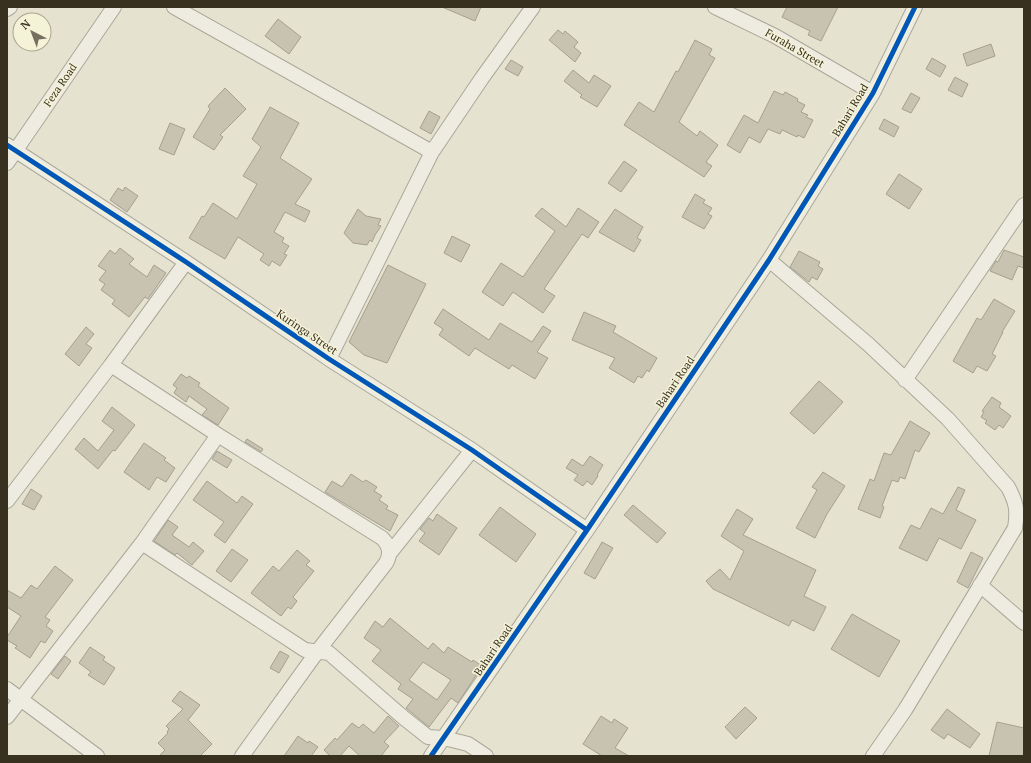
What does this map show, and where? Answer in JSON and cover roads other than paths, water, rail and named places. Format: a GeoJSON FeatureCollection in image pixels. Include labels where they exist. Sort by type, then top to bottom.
{"type":"FeatureCollection","features":[{"type":"Feature","properties":{"kind":"street","name":"Feza Road"},"geometry":{"type":"LineString","coordinates":[[7,163],[11,148],[114,7]]}},
{"type":"Feature","properties":{"kind":"street"},"geometry":{"type":"LineString","coordinates":[[174,7],[432,152]]}},
{"type":"Feature","properties":{"kind":"street"},"geometry":{"type":"LineString","coordinates":[[329,359],[432,152],[482,78],[533,7]]}},
{"type":"Feature","properties":{"kind":"street","name":"Furaha Street"},"geometry":{"type":"LineString","coordinates":[[715,7],[775,36],[873,93]]}},
{"type":"Feature","properties":{"kind":"street","name":"Bahari Road"},"geometry":{"type":"LineString","coordinates":[[431,756],[587,530],[769,260],[873,93],[916,7]]}},
{"type":"Feature","properties":{"kind":"street","name":"Kuringa Street"},"geometry":{"type":"LineString","coordinates":[[11,148],[186,262],[329,359],[472,450],[587,530]]}},
{"type":"Feature","properties":{"kind":"street"},"geometry":{"type":"LineString","coordinates":[[905,380],[1024,205]]}},
{"type":"Feature","properties":{"kind":"street"},"geometry":{"type":"LineString","coordinates":[[769,260],[868,344],[948,419],[1019,499],[1015,528],[905,710],[873,756]]}},
{"type":"Feature","properties":{"kind":"street"},"geometry":{"type":"LineString","coordinates":[[7,501],[111,365],[186,262]]}},
{"type":"Feature","properties":{"kind":"street"},"geometry":{"type":"LineString","coordinates":[[111,365],[218,435],[382,538],[386,542],[390,553]]}},
{"type":"Feature","properties":{"kind":"street"},"geometry":{"type":"LineString","coordinates":[[7,717],[142,543],[218,435]]}},
{"type":"Feature","properties":{"kind":"street"},"geometry":{"type":"LineString","coordinates":[[242,756],[317,652],[386,563],[390,553],[472,450]]}},
{"type":"Feature","properties":{"kind":"street"},"geometry":{"type":"LineString","coordinates":[[142,543],[305,650],[329,653],[428,737],[444,738],[468,744],[486,756]]}},
{"type":"Feature","properties":{"kind":"street"},"geometry":{"type":"LineString","coordinates":[[980,585],[1024,623]]}},
{"type":"Feature","properties":{"kind":"street"},"geometry":{"type":"LineString","coordinates":[[7,689],[97,756]]}}]}
